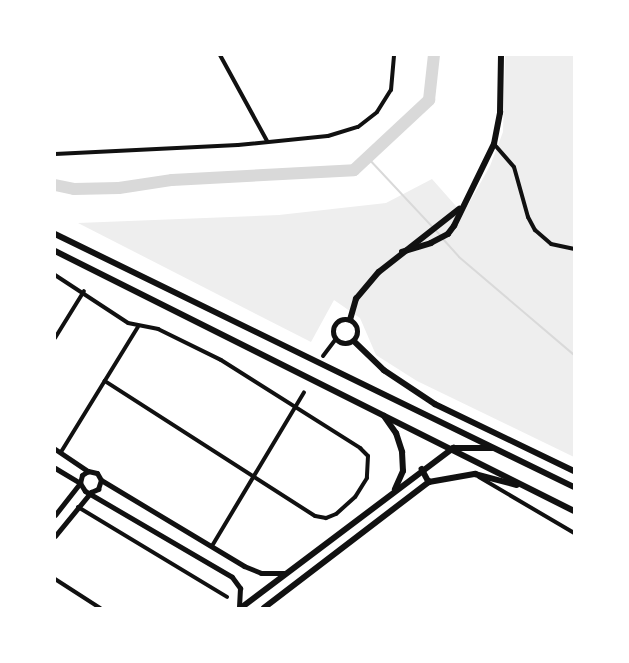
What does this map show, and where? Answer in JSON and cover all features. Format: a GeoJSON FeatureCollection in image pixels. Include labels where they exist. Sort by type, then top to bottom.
{"type":"FeatureCollection","features":[{"type":"Feature","properties":{"kind":"highway"},"geometry":{"type":"LineString","coordinates":[[55,234],[504,450],[574,487]]}},
{"type":"Feature","properties":{"kind":"highway"},"geometry":{"type":"LineString","coordinates":[[55,250],[384,416],[453,448],[517,485],[574,511]]}},
{"type":"Feature","properties":{"kind":"highway"},"geometry":{"type":"LineString","coordinates":[[384,416],[396,433],[402,452],[403,471],[395,489]]}},
{"type":"Feature","properties":{"kind":"highway"},"geometry":{"type":"LineString","coordinates":[[545,498],[574,517]]}},
{"type":"Feature","properties":{"kind":"main road"},"geometry":{"type":"LineString","coordinates":[[402,252],[431,243],[448,234],[494,144],[500,113],[501,55]]}},
{"type":"Feature","properties":{"kind":"main road"},"geometry":{"type":"LineString","coordinates":[[350,320],[356,299],[364,288],[402,252],[425,233],[444,222],[462,205]]}},
{"type":"Feature","properties":{"kind":"main road"},"geometry":{"type":"LineString","coordinates":[[350,320],[358,330],[354,340],[347,344],[336,339],[333,331],[336,324],[350,320]]}},
{"type":"Feature","properties":{"kind":"main road"},"geometry":{"type":"LineString","coordinates":[[354,340],[384,370],[435,404],[574,471]]}},
{"type":"Feature","properties":{"kind":"main road"},"geometry":{"type":"LineString","coordinates":[[240,608],[395,489],[453,448],[471,446],[504,450]]}},
{"type":"Feature","properties":{"kind":"main road"},"geometry":{"type":"LineString","coordinates":[[422,469],[429,482]]}},
{"type":"Feature","properties":{"kind":"main road"},"geometry":{"type":"LineString","coordinates":[[264,608],[429,482],[475,474],[517,485]]}},
{"type":"Feature","properties":{"kind":"street"},"geometry":{"type":"LineString","coordinates":[[220,55],[267,141]]}},
{"type":"Feature","properties":{"kind":"street"},"geometry":{"type":"LineString","coordinates":[[55,154],[328,136],[358,127],[377,112],[391,90],[394,55]]}},
{"type":"Feature","properties":{"kind":"street"},"geometry":{"type":"LineString","coordinates":[[494,144],[514,167],[528,217],[535,230],[558,247],[574,249]]}},
{"type":"Feature","properties":{"kind":"street"},"geometry":{"type":"LineString","coordinates":[[55,275],[84,291],[118,317],[138,327],[158,329],[221,360],[294,409],[360,448],[368,456],[370,470],[360,491],[336,514],[326,518],[315,516],[105,381]]}},
{"type":"Feature","properties":{"kind":"street"},"geometry":{"type":"LineString","coordinates":[[55,338],[84,291]]}},
{"type":"Feature","properties":{"kind":"street"},"geometry":{"type":"LineString","coordinates":[[61,452],[138,327]]}},
{"type":"Feature","properties":{"kind":"street"},"geometry":{"type":"LineString","coordinates":[[323,356],[336,339]]}},
{"type":"Feature","properties":{"kind":"street"},"geometry":{"type":"LineString","coordinates":[[212,546],[304,392]]}},
{"type":"Feature","properties":{"kind":"street"},"geometry":{"type":"LineString","coordinates":[[55,449],[88,471],[97,473],[101,480],[255,571],[285,573]]}},
{"type":"Feature","properties":{"kind":"street"},"geometry":{"type":"LineString","coordinates":[[55,468],[80,483],[83,490],[91,492],[232,577],[241,593],[240,608]]}},
{"type":"Feature","properties":{"kind":"street"},"geometry":{"type":"LineString","coordinates":[[55,515],[80,483],[82,475],[88,471]]}},
{"type":"Feature","properties":{"kind":"street"},"geometry":{"type":"LineString","coordinates":[[475,474],[574,533]]}},
{"type":"Feature","properties":{"kind":"street"},"geometry":{"type":"LineString","coordinates":[[55,536],[91,492],[98,489],[101,480]]}},
{"type":"Feature","properties":{"kind":"street"},"geometry":{"type":"LineString","coordinates":[[78,507],[227,597]]}},
{"type":"Feature","properties":{"kind":"street"},"geometry":{"type":"LineString","coordinates":[[55,579],[100,608]]}},
{"type":"Feature","properties":{"kind":"shaded area"},"geometry":{"type":"Polygon","coordinates":[[[505,55],[574,55],[574,457],[417,381],[376,355],[360,318],[334,300],[311,342],[78,223],[279,215],[386,203],[432,179],[463,214],[490,166],[503,132],[505,55]]]}},
{"type":"Feature","properties":{"kind":"waterway"},"geometry":{"type":"LineString","coordinates":[[55,185],[74,189],[119,188],[172,180],[354,170],[429,100],[434,55]]}},
{"type":"Feature","properties":{"kind":"waterway"},"geometry":{"type":"LineString","coordinates":[[367,157],[440,235]]}},
{"type":"Feature","properties":{"kind":"waterway"},"geometry":{"type":"LineString","coordinates":[[443,239],[459,257],[574,355]]}}]}
